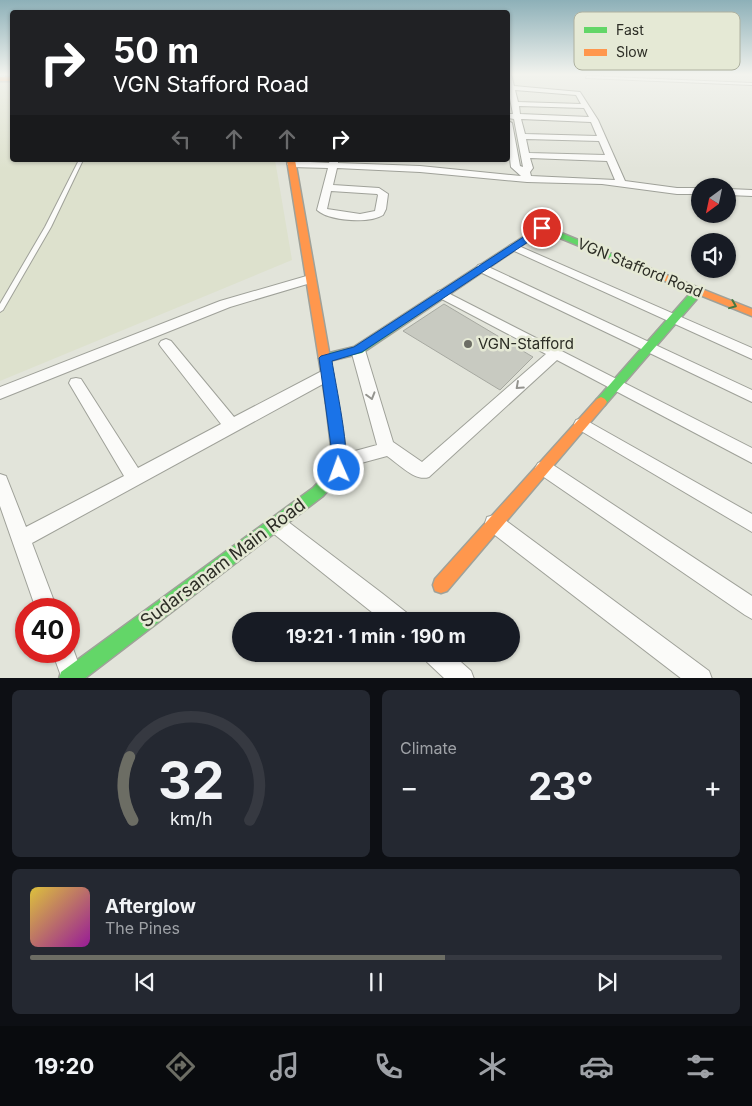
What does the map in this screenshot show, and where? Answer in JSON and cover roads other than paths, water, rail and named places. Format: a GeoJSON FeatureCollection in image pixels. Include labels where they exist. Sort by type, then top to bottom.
{"type":"FeatureCollection","features":[{"type":"Feature","properties":{"kind":"street"},"geometry":{"type":"LineString","coordinates":[[514,106],[528,168],[526,175]]}},
{"type":"Feature","properties":{"kind":"street"},"geometry":{"type":"LineString","coordinates":[[573,106],[586,106],[621,183]]}},
{"type":"Feature","properties":{"kind":"street"},"geometry":{"type":"LineString","coordinates":[[510,116],[594,120]]}},
{"type":"Feature","properties":{"kind":"street"},"geometry":{"type":"LineString","coordinates":[[521,136],[602,139]]}},
{"type":"Feature","properties":{"kind":"street"},"geometry":{"type":"LineString","coordinates":[[510,153],[516,167],[526,175]]}},
{"type":"Feature","properties":{"kind":"street"},"geometry":{"type":"LineString","coordinates":[[525,154],[610,158]]}},
{"type":"Feature","properties":{"kind":"street"},"geometry":{"type":"LineString","coordinates":[[386,446],[382,450],[339,462],[326,367],[291,162],[420,165],[691,191]]}},
{"type":"Feature","properties":{"kind":"street"},"geometry":{"type":"LineString","coordinates":[[327,188],[379,191],[383,194],[382,209],[373,218],[328,213],[322,210],[327,188],[333,163]]}},
{"type":"Feature","properties":{"kind":"street"},"geometry":{"type":"LineString","coordinates":[[736,192],[752,193]]}},
{"type":"Feature","properties":{"kind":"street","name":"VGN Stafford Road"},"geometry":{"type":"LineString","coordinates":[[326,367],[358,350],[542,228],[752,313]]}},
{"type":"Feature","properties":{"kind":"street"},"geometry":{"type":"LineString","coordinates":[[514,247],[752,354]]}},
{"type":"Feature","properties":{"kind":"street"},"geometry":{"type":"LineString","coordinates":[[482,268],[752,396]]}},
{"type":"Feature","properties":{"kind":"street"},"geometry":{"type":"LineString","coordinates":[[0,393],[225,304],[310,279]]}},
{"type":"Feature","properties":{"kind":"street"},"geometry":{"type":"LineString","coordinates":[[442,585],[698,291]]}},
{"type":"Feature","properties":{"kind":"street"},"geometry":{"type":"LineString","coordinates":[[442,294],[752,456]]}},
{"type":"Feature","properties":{"kind":"street"},"geometry":{"type":"LineString","coordinates":[[166,344],[232,426]]}},
{"type":"Feature","properties":{"kind":"street"},"geometry":{"type":"LineString","coordinates":[[358,350],[386,446],[423,472],[556,353]]}},
{"type":"Feature","properties":{"kind":"street"},"geometry":{"type":"LineString","coordinates":[[22,540],[232,426],[326,367]]}},
{"type":"Feature","properties":{"kind":"street"},"geometry":{"type":"LineString","coordinates":[[76,383],[134,479]]}},
{"type":"Feature","properties":{"kind":"street"},"geometry":{"type":"LineString","coordinates":[[582,424],[752,524]]}},
{"type":"Feature","properties":{"kind":"street","name":"Sudarsanam Main Road"},"geometry":{"type":"LineString","coordinates":[[70,677],[318,492],[339,470],[339,462]]}},
{"type":"Feature","properties":{"kind":"street"},"geometry":{"type":"LineString","coordinates":[[544,468],[752,608]]}},
{"type":"Feature","properties":{"kind":"street"},"geometry":{"type":"LineString","coordinates":[[0,481],[43,598]]}},
{"type":"Feature","properties":{"kind":"street"},"geometry":{"type":"LineString","coordinates":[[494,523],[701,678]]}},
{"type":"Feature","properties":{"kind":"street"},"geometry":{"type":"LineString","coordinates":[[276,524],[388,612]]}},
{"type":"Feature","properties":{"kind":"street"},"geometry":{"type":"LineString","coordinates":[[444,662],[463,678]]}},
{"type":"Feature","properties":{"kind":"street"},"geometry":{"type":"LineString","coordinates":[[66,663],[70,677]]}},
{"type":"Feature","properties":{"kind":"lane"},"geometry":{"type":"LineString","coordinates":[[0,310],[48,227],[80,162]]}},
{"type":"Feature","properties":{"kind":"place","name":"VGN-Stafford"},"geometry":{"type":"Point","coordinates":[468,344]}}]}
